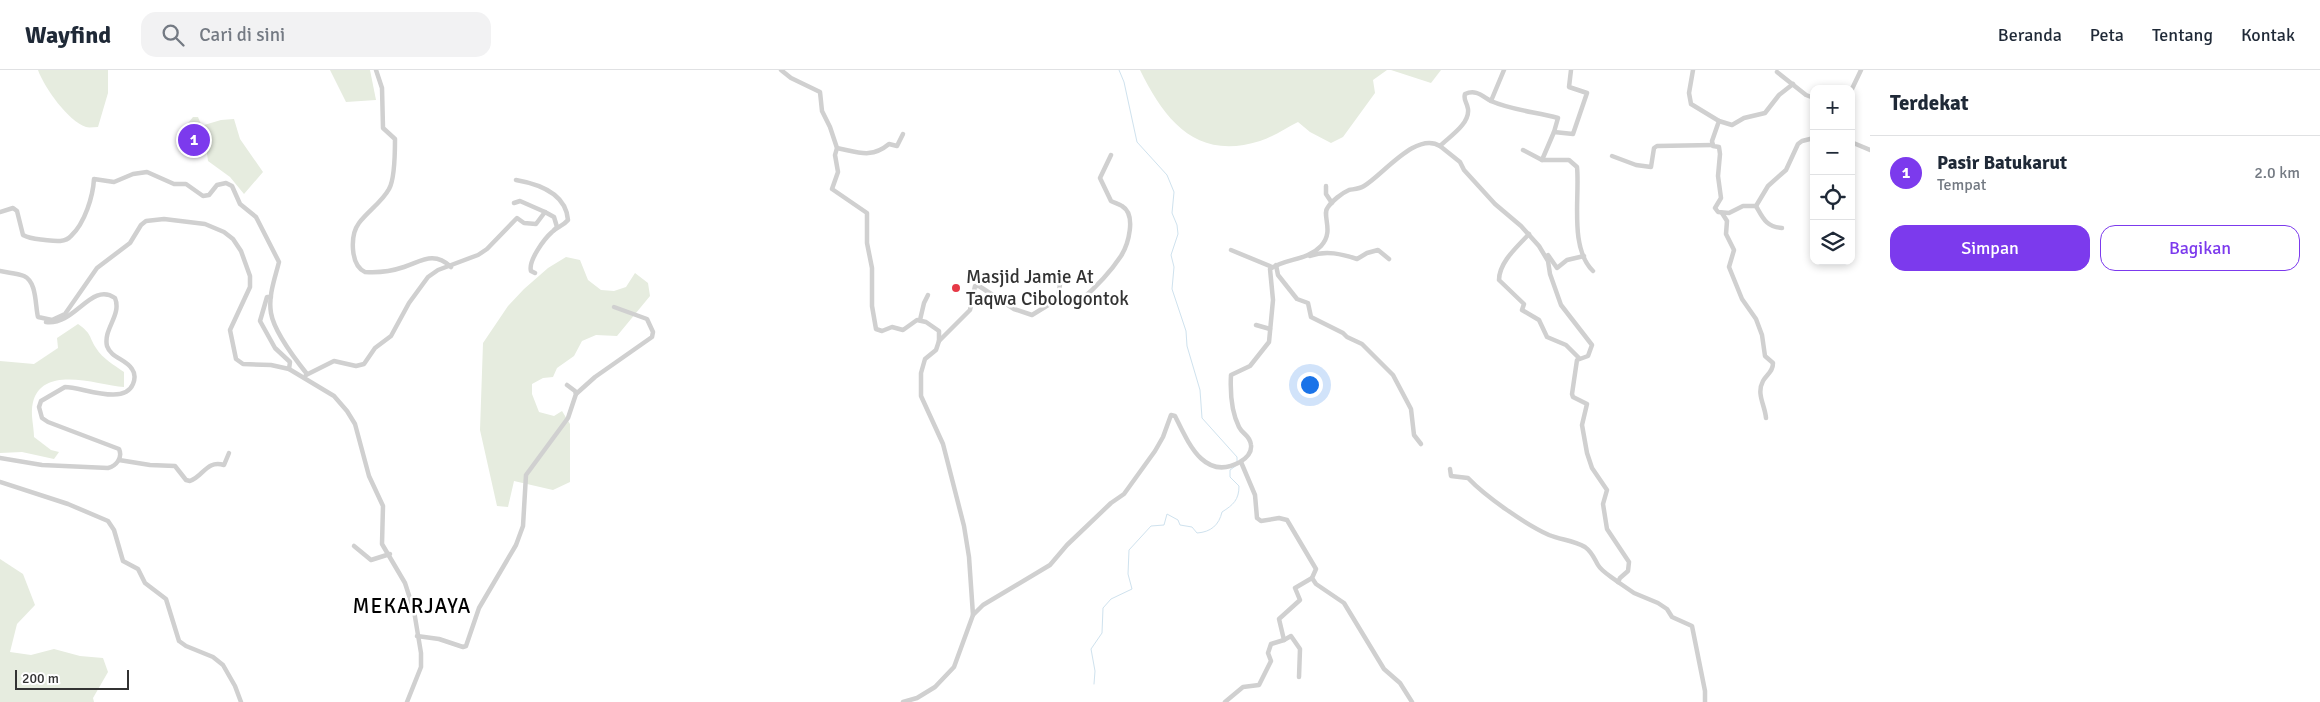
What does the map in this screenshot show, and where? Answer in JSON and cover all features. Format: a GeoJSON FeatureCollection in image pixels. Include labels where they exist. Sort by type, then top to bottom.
{"type":"FeatureCollection","features":[{"type":"Feature","properties":{"kind":"street"},"geometry":{"type":"LineString","coordinates":[[376,70],[382,88],[383,128],[395,139],[392,181],[387,192],[357,225],[354,244],[356,264],[365,272],[378,272],[404,267],[431,257],[442,260],[450,267]]}},
{"type":"Feature","properties":{"kind":"street"},"geometry":{"type":"LineString","coordinates":[[781,70],[790,78],[820,92],[822,111],[837,148],[835,155],[838,172],[832,189],[851,201],[868,216],[867,243],[872,268],[875,328],[879,331],[892,327],[903,330],[914,321],[920,320],[937,329],[939,341]]}},
{"type":"Feature","properties":{"kind":"street"},"geometry":{"type":"LineString","coordinates":[[1491,100],[1504,70]]}},
{"type":"Feature","properties":{"kind":"street"},"geometry":{"type":"LineString","coordinates":[[1554,132],[1573,134],[1587,93],[1569,86],[1571,70]]}},
{"type":"Feature","properties":{"kind":"street"},"geometry":{"type":"LineString","coordinates":[[1694,70],[1689,93],[1691,104],[1719,122],[1732,125],[1744,118],[1762,115],[1779,95],[1793,84]]}},
{"type":"Feature","properties":{"kind":"street"},"geometry":{"type":"LineString","coordinates":[[1854,85],[1861,70]]}},
{"type":"Feature","properties":{"kind":"street"},"geometry":{"type":"LineString","coordinates":[[1777,72],[1806,96],[1810,97]]}},
{"type":"Feature","properties":{"kind":"street"},"geometry":{"type":"LineString","coordinates":[[1440,146],[1460,128],[1468,108],[1464,99],[1466,94],[1478,93],[1491,100],[1558,115],[1554,132],[1542,160]]}},
{"type":"Feature","properties":{"kind":"street"},"geometry":{"type":"LineString","coordinates":[[1713,145],[1719,122]]}},
{"type":"Feature","properties":{"kind":"street"},"geometry":{"type":"LineString","coordinates":[[837,148],[869,154],[878,153],[889,144],[897,146],[903,134]]}},
{"type":"Feature","properties":{"kind":"street"},"geometry":{"type":"LineString","coordinates":[[1757,207],[1768,186],[1786,170],[1798,144],[1810,139]]}},
{"type":"Feature","properties":{"kind":"street"},"geometry":{"type":"LineString","coordinates":[[1308,256],[1320,247],[1325,238],[1329,226],[1325,212],[1332,203],[1347,191],[1363,187],[1399,157],[1420,144],[1431,142],[1440,146],[1460,162],[1464,170],[1495,204],[1529,234],[1548,261],[1550,274],[1561,304],[1592,345],[1588,356],[1576,360],[1572,396],[1587,404],[1582,424],[1592,468],[1607,490],[1604,504],[1607,529],[1629,562],[1628,571],[1618,582]]}},
{"type":"Feature","properties":{"kind":"street"},"geometry":{"type":"LineString","coordinates":[[1855,144],[1870,150]]}},
{"type":"Feature","properties":{"kind":"street"},"geometry":{"type":"LineString","coordinates":[[1612,156],[1651,167],[1654,148],[1657,146],[1719,146],[1718,176],[1721,198],[1714,208],[1715,211],[1729,213],[1743,206],[1757,207]]}},
{"type":"Feature","properties":{"kind":"street"},"geometry":{"type":"LineString","coordinates":[[1523,150],[1542,160],[1560,162],[1569,160],[1578,168],[1578,224],[1584,256],[1593,271]]}},
{"type":"Feature","properties":{"kind":"street"},"geometry":{"type":"LineString","coordinates":[[1049,304],[1082,300],[1122,255],[1129,232],[1130,221],[1128,213],[1122,205],[1111,201],[1100,178],[1111,155]]}},
{"type":"Feature","properties":{"kind":"street"},"geometry":{"type":"LineString","coordinates":[[0,212],[13,208],[17,211],[23,235],[28,238],[61,241],[71,237],[80,222],[91,197],[94,179],[114,182],[133,174],[147,172],[174,184],[186,184],[203,196],[209,196],[217,185],[226,183],[232,186],[240,204],[256,217],[279,262],[271,297],[271,314],[289,351],[305,376]]}},
{"type":"Feature","properties":{"kind":"street"},"geometry":{"type":"LineString","coordinates":[[516,180],[535,183],[552,192],[566,208],[568,220],[563,226],[554,230]]}},
{"type":"Feature","properties":{"kind":"street"},"geometry":{"type":"LineString","coordinates":[[1326,186],[1326,194],[1332,203]]}},
{"type":"Feature","properties":{"kind":"street"},"geometry":{"type":"LineString","coordinates":[[514,203],[520,201],[544,212],[555,220],[557,227],[532,258],[529,265],[531,271],[535,273]]}},
{"type":"Feature","properties":{"kind":"street"},"geometry":{"type":"LineString","coordinates":[[1757,207],[1764,221],[1773,228],[1781,230]]}},
{"type":"Feature","properties":{"kind":"street"},"geometry":{"type":"LineString","coordinates":[[305,376],[334,361],[356,366],[364,364],[375,348],[391,336],[409,303],[428,277],[474,258],[488,249],[517,218],[524,223],[536,224],[544,212]]}},
{"type":"Feature","properties":{"kind":"street"},"geometry":{"type":"LineString","coordinates":[[1722,213],[1727,221],[1726,234],[1734,250],[1728,267],[1742,299],[1756,319],[1762,335],[1765,356],[1773,363],[1772,370],[1763,381],[1760,394],[1766,418]]}},
{"type":"Feature","properties":{"kind":"street"},"geometry":{"type":"LineString","coordinates":[[41,318],[52,320],[65,314],[97,268],[129,244],[141,225],[146,221],[164,219],[205,224],[224,231],[233,239],[250,276],[250,287],[230,330],[236,359],[242,364],[271,365],[289,369],[305,376],[337,399],[355,424],[369,476],[383,506],[382,542],[390,554],[412,601],[421,653],[421,667],[407,702]]}},
{"type":"Feature","properties":{"kind":"street"},"geometry":{"type":"LineString","coordinates":[[1529,234],[1515,248],[1499,271],[1498,280],[1524,304],[1522,310],[1539,320],[1547,336],[1566,345],[1579,358]]}},
{"type":"Feature","properties":{"kind":"street"},"geometry":{"type":"LineString","coordinates":[[1231,250],[1274,266],[1278,275],[1297,299],[1308,302],[1311,317],[1343,333],[1347,338],[1356,340],[1392,374],[1411,409],[1414,435],[1421,444]]}},
{"type":"Feature","properties":{"kind":"street"},"geometry":{"type":"LineString","coordinates":[[973,615],[983,605],[1052,563],[1074,538],[1111,503],[1124,494],[1155,451],[1163,437],[1171,415],[1175,416],[1194,451],[1202,459],[1219,468],[1236,464],[1249,455],[1250,438],[1241,430],[1232,414],[1232,375],[1250,366],[1269,342],[1273,300],[1269,272],[1274,266],[1325,253],[1349,255],[1357,259],[1366,253],[1378,250],[1389,259]]}},
{"type":"Feature","properties":{"kind":"street"},"geometry":{"type":"LineString","coordinates":[[1542,250],[1545,251],[1557,268],[1567,260],[1584,256]]}},
{"type":"Feature","properties":{"kind":"street"},"geometry":{"type":"LineString","coordinates":[[0,271],[24,276],[28,279],[33,288],[38,316],[44,322],[65,320],[94,296],[110,295],[115,298],[117,308],[108,332],[107,344],[112,354],[132,368],[134,378],[133,385],[126,393],[94,393],[65,387],[42,401],[39,407],[42,418],[48,422],[119,449],[119,460],[114,466],[108,468],[42,465],[0,458]]}},
{"type":"Feature","properties":{"kind":"street"},"geometry":{"type":"LineString","coordinates":[[903,702],[917,698],[935,687],[954,667],[973,615],[969,557],[964,526],[942,444],[921,396],[921,373],[925,358],[935,351],[939,341],[970,310],[975,286],[979,286],[1016,310],[1032,315],[1058,300],[1060,284]]}},
{"type":"Feature","properties":{"kind":"street"},"geometry":{"type":"LineString","coordinates":[[920,320],[928,294]]}},
{"type":"Feature","properties":{"kind":"street"},"geometry":{"type":"LineString","coordinates":[[271,297],[267,297],[264,302],[260,321],[275,348],[290,362],[289,369]]}},
{"type":"Feature","properties":{"kind":"street"},"geometry":{"type":"LineString","coordinates":[[417,636],[435,638],[463,647],[466,646],[479,608],[516,545],[523,526],[526,475],[568,418],[576,394],[595,376],[652,337],[653,332],[647,319],[614,307]]}},
{"type":"Feature","properties":{"kind":"street"},"geometry":{"type":"LineString","coordinates":[[1256,325],[1270,329]]}},
{"type":"Feature","properties":{"kind":"street"},"geometry":{"type":"LineString","coordinates":[[567,385],[576,394]]}},
{"type":"Feature","properties":{"kind":"street"},"geometry":{"type":"LineString","coordinates":[[119,460],[150,465],[175,466],[186,480],[190,482],[211,465],[218,463],[224,465],[230,453]]}},
{"type":"Feature","properties":{"kind":"street"},"geometry":{"type":"LineString","coordinates":[[1236,464],[1254,492],[1257,518],[1261,521],[1279,518],[1287,520],[1316,569],[1312,578],[1296,587]]}},
{"type":"Feature","properties":{"kind":"street"},"geometry":{"type":"LineString","coordinates":[[1450,469],[1450,476],[1468,478],[1479,490],[1526,523],[1548,534],[1566,538],[1587,549],[1594,556],[1598,566],[1618,582],[1634,593],[1653,600],[1667,609],[1672,617],[1692,626],[1705,691],[1704,702]]}},
{"type":"Feature","properties":{"kind":"street"},"geometry":{"type":"LineString","coordinates":[[0,482],[68,504],[108,521],[114,530],[124,561],[136,568],[144,582],[166,598],[179,641],[186,646],[213,657],[223,665],[235,686],[241,702]]}},
{"type":"Feature","properties":{"kind":"street"},"geometry":{"type":"LineString","coordinates":[[354,546],[371,560],[390,554]]}},
{"type":"Feature","properties":{"kind":"street"},"geometry":{"type":"LineString","coordinates":[[1312,578],[1316,584],[1344,603],[1384,669],[1399,682],[1412,702]]}},
{"type":"Feature","properties":{"kind":"street"},"geometry":{"type":"LineString","coordinates":[[1284,640],[1278,620],[1300,600],[1296,587],[1289,583]]}},
{"type":"Feature","properties":{"kind":"street"},"geometry":{"type":"LineString","coordinates":[[1225,702],[1243,687],[1259,684],[1271,661],[1268,653],[1271,644],[1291,636],[1300,649],[1298,677]]}},
{"type":"Feature","properties":{"kind":"shaded area"},"geometry":{"type":"Polygon","coordinates":[[[38,70],[108,70],[108,93],[98,127],[86,127],[79,124],[64,111],[51,94],[38,70]]]}},
{"type":"Feature","properties":{"kind":"shaded area"},"geometry":{"type":"Polygon","coordinates":[[[330,70],[370,70],[376,100],[346,102],[330,70]]]}},
{"type":"Feature","properties":{"kind":"shaded area"},"geometry":{"type":"Polygon","coordinates":[[[1140,70],[1387,70],[1373,80],[1375,93],[1343,137],[1331,143],[1310,132],[1298,122],[1260,141],[1238,146],[1218,146],[1201,141],[1186,132],[1172,120],[1160,105],[1140,70]]]}},
{"type":"Feature","properties":{"kind":"shaded area"},"geometry":{"type":"Polygon","coordinates":[[[1391,70],[1441,70],[1431,83],[1391,70]]]}},
{"type":"Feature","properties":{"kind":"shaded area"},"geometry":{"type":"Polygon","coordinates":[[[193,117],[198,117],[201,124],[204,125],[221,120],[234,119],[240,139],[263,172],[244,194],[230,177],[208,161],[206,146],[202,144],[190,149],[181,142],[178,131],[184,128],[193,117]]]}},
{"type":"Feature","properties":{"kind":"shaded area"},"geometry":{"type":"Polygon","coordinates":[[[566,257],[580,260],[588,280],[601,290],[614,291],[626,287],[635,273],[648,283],[650,296],[617,336],[596,335],[582,341],[574,356],[557,368],[553,377],[543,378],[532,384],[532,394],[539,412],[554,416],[562,411],[570,424],[570,482],[553,490],[514,481],[508,507],[497,506],[480,430],[483,343],[508,306],[524,289],[548,268],[566,257]]]}},
{"type":"Feature","properties":{"kind":"shaded area"},"geometry":{"type":"Polygon","coordinates":[[[78,324],[88,333],[102,355],[124,372],[124,387],[72,379],[48,383],[39,390],[33,402],[34,437],[51,450],[59,452],[54,459],[22,452],[0,453],[0,361],[34,364],[58,348],[57,338],[78,324]]]}},
{"type":"Feature","properties":{"kind":"shaded area"},"geometry":{"type":"Polygon","coordinates":[[[0,559],[23,574],[35,605],[17,624],[10,652],[31,655],[54,649],[80,656],[103,658],[108,672],[93,698],[94,702],[0,702],[0,559]]]}},
{"type":"Feature","properties":{"kind":"waterway"},"geometry":{"type":"LineString","coordinates":[[1119,70],[1124,82],[1137,142],[1167,175],[1174,192],[1172,213],[1177,225],[1178,234],[1171,255],[1174,267],[1172,289],[1186,331],[1187,346],[1200,390],[1202,418],[1237,457],[1237,461]]}},
{"type":"Feature","properties":{"kind":"waterway"},"geometry":{"type":"LineString","coordinates":[[1094,684],[1095,671],[1091,649],[1102,633],[1103,608],[1111,599],[1132,589],[1128,574],[1129,550],[1151,526],[1164,525],[1167,514],[1178,520],[1180,525],[1192,527],[1197,533],[1214,527],[1219,521],[1222,512],[1237,499],[1239,486],[1230,477],[1230,470],[1237,465]]}},
{"type":"Feature","properties":{"kind":"place","name":"Pasir Batukarut"},"geometry":{"type":"Point","coordinates":[194,140]}},
{"type":"Feature","properties":{"kind":"place","name":"Masjid Jamie At Taqwa Cibologontok"},"geometry":{"type":"Point","coordinates":[956,288]}},
{"type":"Feature","properties":{"kind":"district","name":"MEKARJAYA"},"geometry":{"type":"Point","coordinates":[412,606]}}]}
